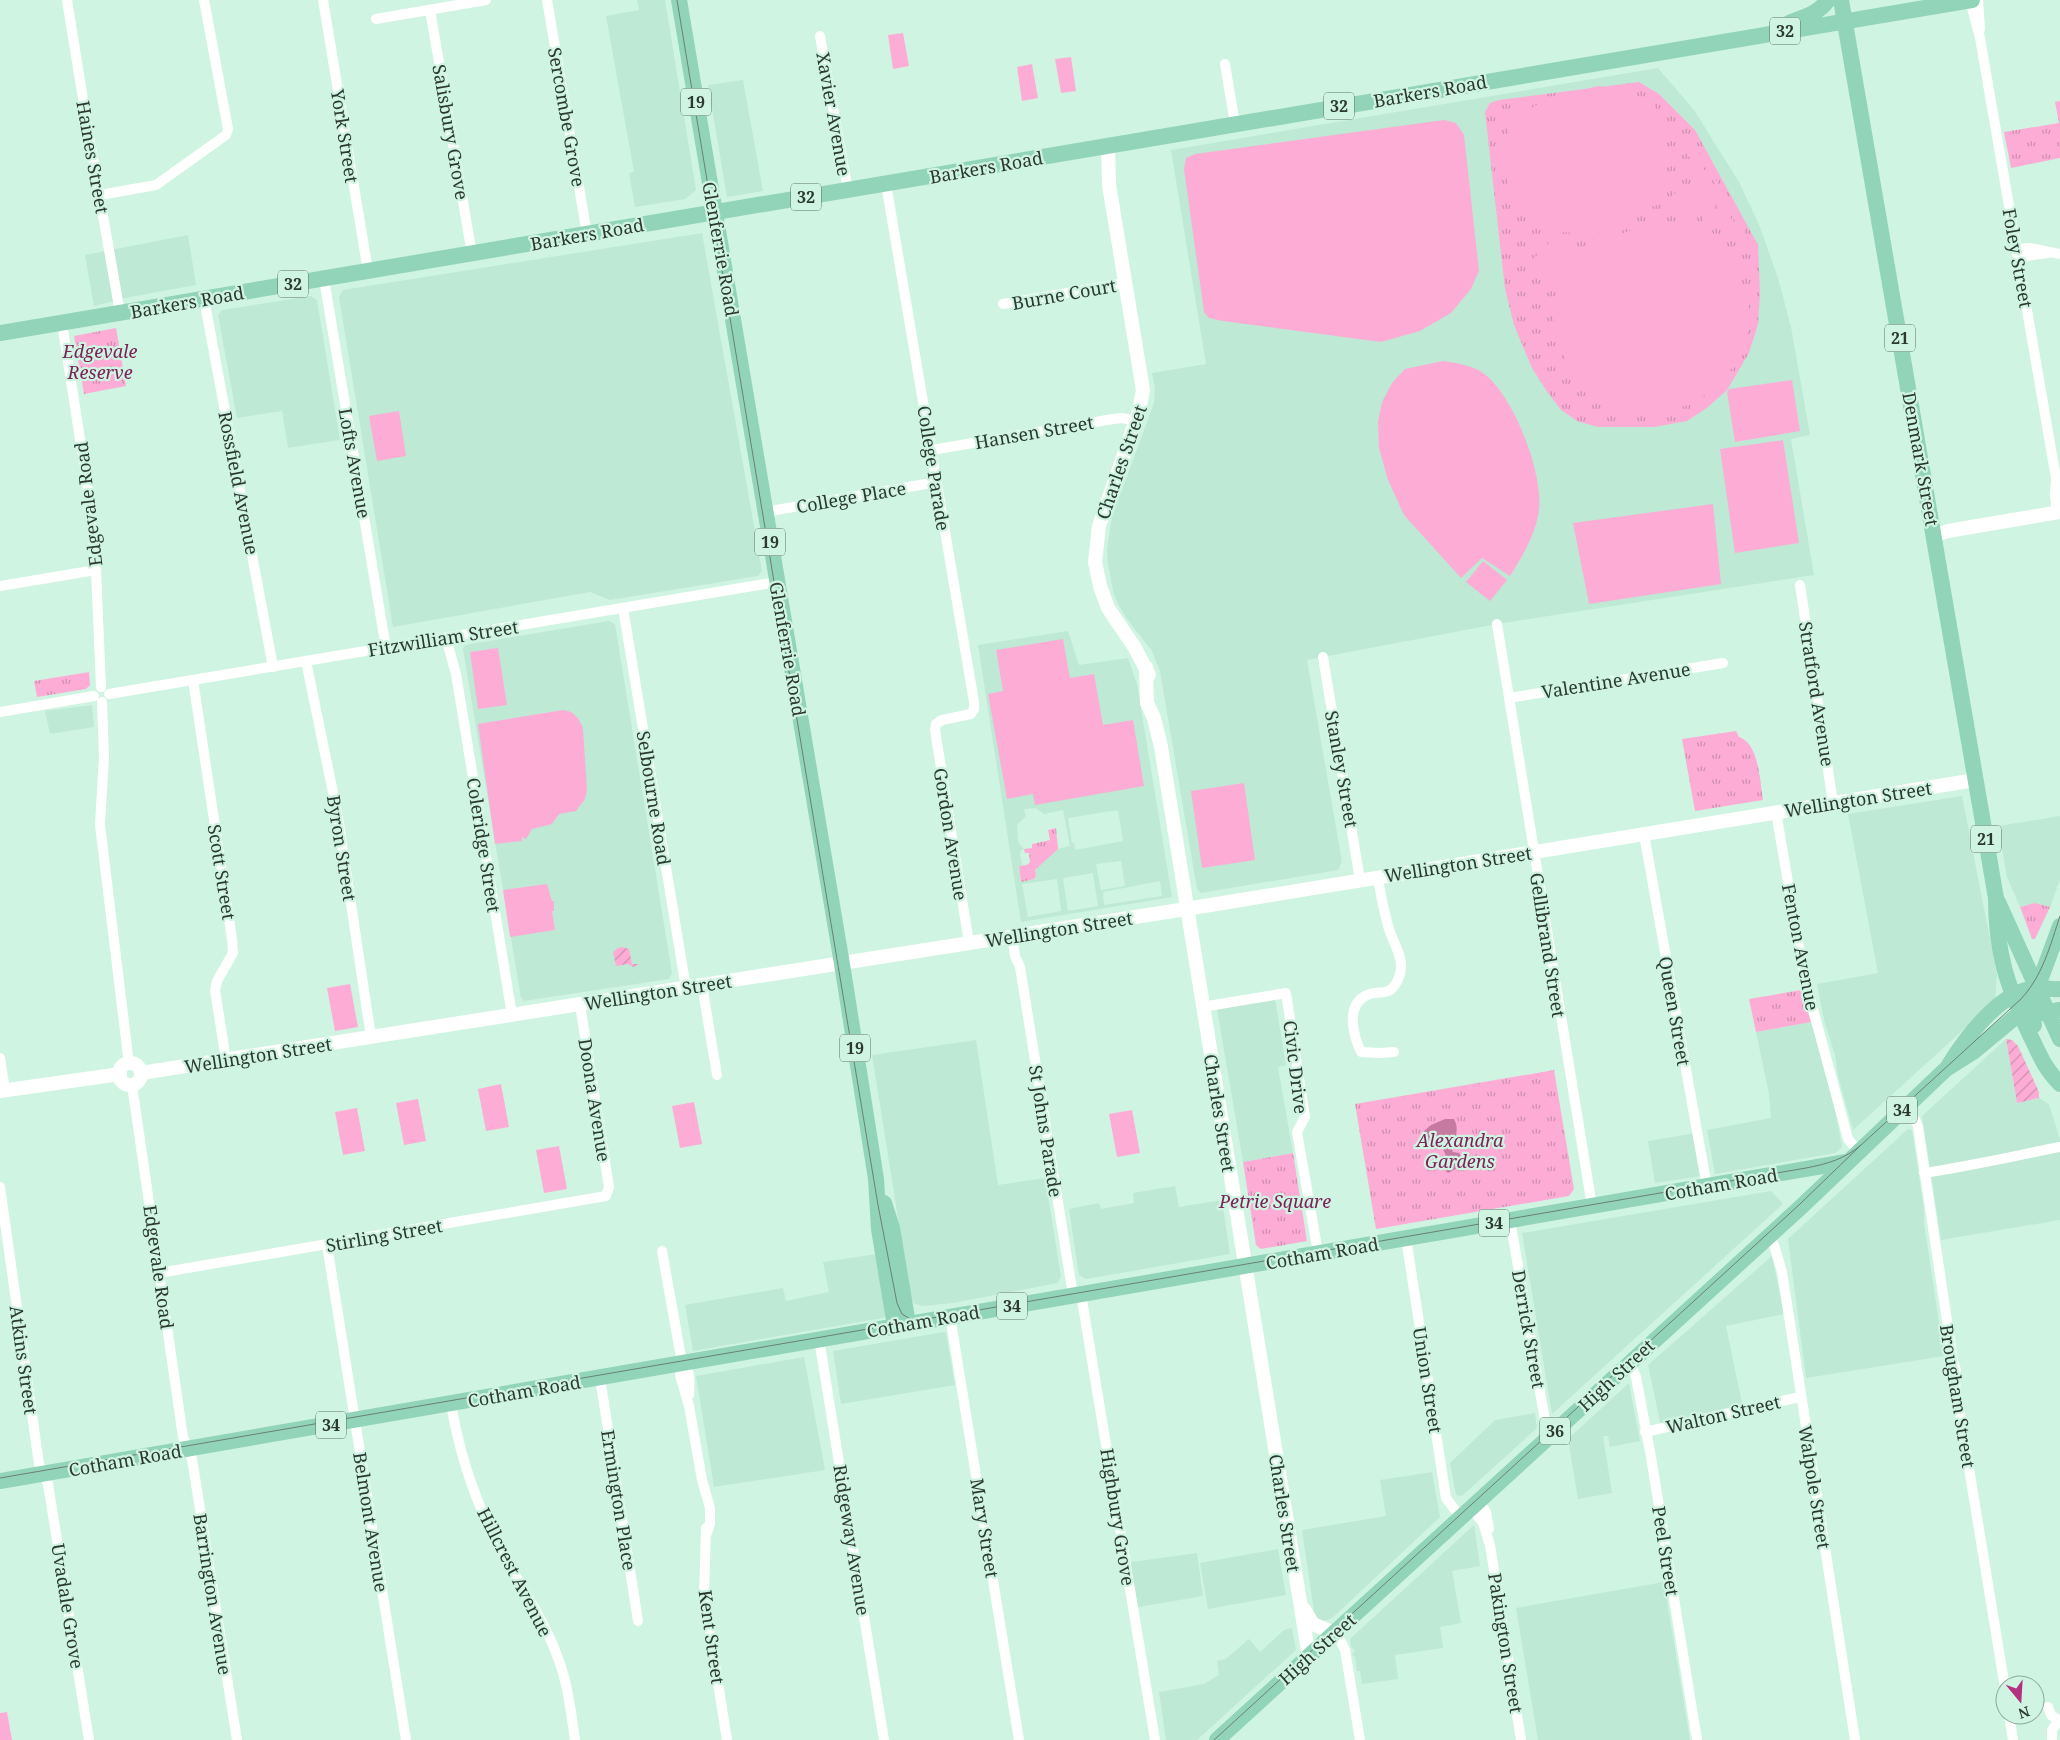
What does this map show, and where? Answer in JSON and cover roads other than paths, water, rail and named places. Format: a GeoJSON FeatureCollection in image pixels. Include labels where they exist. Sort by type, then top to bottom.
{"type":"FeatureCollection","features":[{"type":"Feature","properties":{"kind":"main road","name":"Glenferrie Road"},"geometry":{"type":"LineString","coordinates":[[679,0],[842,964],[876,1179],[879,1225],[901,1325]]}},
{"type":"Feature","properties":{"kind":"main road"},"geometry":{"type":"LineString","coordinates":[[1757,37],[1813,14],[1828,0]]}},
{"type":"Feature","properties":{"kind":"main road","name":"21"},"geometry":{"type":"LineString","coordinates":[[1842,0],[1845,21]]}},
{"type":"Feature","properties":{"kind":"main road","name":"Barkers Road"},"geometry":{"type":"LineString","coordinates":[[0,334],[1971,0]]}},
{"type":"Feature","properties":{"kind":"main road","name":"Denmark Street"},"geometry":{"type":"LineString","coordinates":[[1845,21],[1996,898],[1997,936],[2005,976],[2012,996]]}},
{"type":"Feature","properties":{"kind":"main road","name":"Denmark Street"},"geometry":{"type":"LineString","coordinates":[[1996,898],[2037,987]]}},
{"type":"Feature","properties":{"kind":"main road"},"geometry":{"type":"LineString","coordinates":[[2026,1016],[2060,926]]}},
{"type":"Feature","properties":{"kind":"main road","name":"21"},"geometry":{"type":"LineString","coordinates":[[2037,987],[2054,1011],[2060,1037]]}},
{"type":"Feature","properties":{"kind":"main road","name":"34"},"geometry":{"type":"LineString","coordinates":[[2037,987],[2060,989]]}},
{"type":"Feature","properties":{"kind":"main road","name":"High Street"},"geometry":{"type":"LineString","coordinates":[[1946,1069],[1967,1037],[1980,1023],[2012,996],[2023,990],[2037,987]]}},
{"type":"Feature","properties":{"kind":"main road","name":"21"},"geometry":{"type":"LineString","coordinates":[[2012,996],[2026,1016],[2044,1067],[2060,1082]]}},
{"type":"Feature","properties":{"kind":"main road","name":"High Street"},"geometry":{"type":"LineString","coordinates":[[1217,1740],[1767,1238],[1946,1069],[1979,1048],[2012,1019],[2054,1011]]}},
{"type":"Feature","properties":{"kind":"main road","name":"Cotham Road"},"geometry":{"type":"LineString","coordinates":[[0,1481],[1707,1187],[1852,1157]]}},
{"type":"Feature","properties":{"kind":"street","name":"Haines Street"},"geometry":{"type":"LineString","coordinates":[[67,0],[120,313]]}},
{"type":"Feature","properties":{"kind":"street"},"geometry":{"type":"LineString","coordinates":[[100,195],[156,185],[226,135],[228,129],[204,0]]}},
{"type":"Feature","properties":{"kind":"street","name":"York Street"},"geometry":{"type":"LineString","coordinates":[[323,0],[368,271]]}},
{"type":"Feature","properties":{"kind":"street"},"geometry":{"type":"LineString","coordinates":[[376,19],[486,0]]}},
{"type":"Feature","properties":{"kind":"street","name":"Sercombe Grove"},"geometry":{"type":"LineString","coordinates":[[547,0],[587,234]]}},
{"type":"Feature","properties":{"kind":"street","name":"Foley Street"},"geometry":{"type":"LineString","coordinates":[[1971,0],[1980,38],[2056,478],[2060,488]]}},
{"type":"Feature","properties":{"kind":"street","name":"Foley Street"},"geometry":{"type":"LineString","coordinates":[[1978,0],[1980,38]]}},
{"type":"Feature","properties":{"kind":"street","name":"Salisbury Grove"},"geometry":{"type":"LineString","coordinates":[[430,10],[472,254]]}},
{"type":"Feature","properties":{"kind":"street","name":"Xavier Avenue"},"geometry":{"type":"LineString","coordinates":[[820,36],[848,191]]}},
{"type":"Feature","properties":{"kind":"street"},"geometry":{"type":"LineString","coordinates":[[1225,64],[1236,124]]}},
{"type":"Feature","properties":{"kind":"street","name":"Charles Street"},"geometry":{"type":"LineString","coordinates":[[1108,145],[1109,185],[1144,390],[1136,421],[1099,526],[1095,562],[1100,586],[1108,608],[1146,668],[1146,698],[1154,718],[1160,747],[1246,1266],[1308,1657]]}},
{"type":"Feature","properties":{"kind":"street","name":"Charles Street"},"geometry":{"type":"LineString","coordinates":[[1087,149],[1101,163],[1109,185]]}},
{"type":"Feature","properties":{"kind":"street","name":"College Parade"},"geometry":{"type":"LineString","coordinates":[[886,184],[974,706],[973,712],[968,716],[942,720],[936,724]]}},
{"type":"Feature","properties":{"kind":"street"},"geometry":{"type":"LineString","coordinates":[[2018,253],[2030,248],[2056,253]]}},
{"type":"Feature","properties":{"kind":"street","name":"Lofts Avenue"},"geometry":{"type":"LineString","coordinates":[[324,279],[386,648]]}},
{"type":"Feature","properties":{"kind":"street","name":"Burne Court"},"geometry":{"type":"LineString","coordinates":[[1003,304],[1125,283]]}},
{"type":"Feature","properties":{"kind":"street","name":"Rossfield Avenue"},"geometry":{"type":"LineString","coordinates":[[204,299],[273,666]]}},
{"type":"Feature","properties":{"kind":"street","name":"Edgevale Road"},"geometry":{"type":"LineString","coordinates":[[62,323],[90,497],[105,691]]}},
{"type":"Feature","properties":{"kind":"street","name":"Hansen Street"},"geometry":{"type":"LineString","coordinates":[[932,450],[1113,419],[1122,418],[1136,421]]}},
{"type":"Feature","properties":{"kind":"street","name":"Foley Street"},"geometry":{"type":"LineString","coordinates":[[2056,478],[2055,495],[2059,512]]}},
{"type":"Feature","properties":{"kind":"street","name":"College Place"},"geometry":{"type":"LineString","coordinates":[[765,512],[936,482]]}},
{"type":"Feature","properties":{"kind":"street"},"geometry":{"type":"LineString","coordinates":[[1934,536],[1946,531],[2059,512]]}},
{"type":"Feature","properties":{"kind":"street"},"geometry":{"type":"LineString","coordinates":[[0,586],[96,570]]}},
{"type":"Feature","properties":{"kind":"street","name":"Fitzwilliam Street"},"geometry":{"type":"LineString","coordinates":[[105,691],[192,680],[306,662],[777,582]]}},
{"type":"Feature","properties":{"kind":"street","name":"Stratford Avenue"},"geometry":{"type":"LineString","coordinates":[[1800,585],[1833,803]]}},
{"type":"Feature","properties":{"kind":"street","name":"Selbourne Road"},"geometry":{"type":"LineString","coordinates":[[623,608],[686,988]]}},
{"type":"Feature","properties":{"kind":"street","name":"Gellibrand Street"},"geometry":{"type":"LineString","coordinates":[[1497,624],[1592,1206]]}},
{"type":"Feature","properties":{"kind":"street","name":"Coleridge Street"},"geometry":{"type":"LineString","coordinates":[[450,637],[512,1015]]}},
{"type":"Feature","properties":{"kind":"street","name":"Stanley Street"},"geometry":{"type":"LineString","coordinates":[[1323,657],[1360,880]]}},
{"type":"Feature","properties":{"kind":"street","name":"Byron Street"},"geometry":{"type":"LineString","coordinates":[[306,662],[338,817],[371,1037]]}},
{"type":"Feature","properties":{"kind":"street","name":"Valentine Avenue"},"geometry":{"type":"LineString","coordinates":[[1509,698],[1723,663]]}},
{"type":"Feature","properties":{"kind":"street","name":"Scott Street"},"geometry":{"type":"LineString","coordinates":[[192,680],[232,939],[233,953],[217,981],[215,990],[226,1060]]}},
{"type":"Feature","properties":{"kind":"street"},"geometry":{"type":"LineString","coordinates":[[0,712],[108,699],[105,691]]}},
{"type":"Feature","properties":{"kind":"street"},"geometry":{"type":"LineString","coordinates":[[0,1058],[3,1091],[124,1069],[138,1067],[141,1073],[138,1082],[132,1085],[125,1083],[124,1069],[100,825],[104,757],[98,699]]}},
{"type":"Feature","properties":{"kind":"street","name":"Gordon Avenue"},"geometry":{"type":"LineString","coordinates":[[936,724],[935,730],[939,758],[969,943]]}},
{"type":"Feature","properties":{"kind":"street","name":"Wellington Street"},"geometry":{"type":"LineString","coordinates":[[141,1073],[842,964],[1975,780]]}},
{"type":"Feature","properties":{"kind":"street","name":"Fenton Avenue"},"geometry":{"type":"LineString","coordinates":[[1776,812],[1805,984],[1852,1157]]}},
{"type":"Feature","properties":{"kind":"street","name":"Queen Street"},"geometry":{"type":"LineString","coordinates":[[1644,834],[1707,1187]]}},
{"type":"Feature","properties":{"kind":"street"},"geometry":{"type":"LineString","coordinates":[[1378,878],[1381,902],[1390,934],[1399,952],[1402,967],[1394,987],[1385,994],[1374,994],[1364,997],[1356,1007],[1353,1017],[1354,1036],[1361,1052],[1394,1052]]}},
{"type":"Feature","properties":{"kind":"street","name":"St Johns Parade"},"geometry":{"type":"LineString","coordinates":[[1015,936],[1021,956],[1020,967],[1077,1295]]}},
{"type":"Feature","properties":{"kind":"street"},"geometry":{"type":"LineString","coordinates":[[702,985],[717,1074]]}},
{"type":"Feature","properties":{"kind":"street","name":"Civic Drive"},"geometry":{"type":"LineString","coordinates":[[1202,1006],[1286,993],[1305,1117],[1297,1132],[1318,1254]]}},
{"type":"Feature","properties":{"kind":"street","name":"Doona Avenue"},"geometry":{"type":"LineString","coordinates":[[580,1005],[609,1187],[607,1194]]}},
{"type":"Feature","properties":{"kind":"street","name":"Edgevale Road"},"geometry":{"type":"LineString","coordinates":[[132,1085],[184,1439],[189,1448]]}},
{"type":"Feature","properties":{"kind":"street","name":"Brougham Street"},"geometry":{"type":"LineString","coordinates":[[1904,1109],[1918,1124],[1953,1361],[1956,1370],[1955,1382],[2003,1675]]}},
{"type":"Feature","properties":{"kind":"street"},"geometry":{"type":"LineString","coordinates":[[1924,1173],[1982,1164],[2060,1148]]}},
{"type":"Feature","properties":{"kind":"street","name":"Atkins Street"},"geometry":{"type":"LineString","coordinates":[[0,1187],[39,1464],[44,1473]]}},
{"type":"Feature","properties":{"kind":"street","name":"Stirling Street"},"geometry":{"type":"LineString","coordinates":[[159,1273],[599,1198],[607,1194]]}},
{"type":"Feature","properties":{"kind":"street","name":"Derrick Street"},"geometry":{"type":"LineString","coordinates":[[1510,1220],[1537,1380],[1547,1432],[1550,1436]]}},
{"type":"Feature","properties":{"kind":"street","name":"Union Street"},"geometry":{"type":"LineString","coordinates":[[1406,1238],[1446,1498],[1470,1509]]}},
{"type":"Feature","properties":{"kind":"street","name":"Walpole Street"},"geometry":{"type":"LineString","coordinates":[[1767,1238],[1775,1247],[1782,1272],[1855,1740]]}},
{"type":"Feature","properties":{"kind":"street","name":"Belmont Avenue"},"geometry":{"type":"LineString","coordinates":[[327,1245],[406,1740]]}},
{"type":"Feature","properties":{"kind":"street","name":"Kent Street"},"geometry":{"type":"LineString","coordinates":[[662,1251],[682,1363],[680,1375],[689,1406],[702,1480],[701,1499],[706,1512],[707,1533],[705,1602],[727,1740]]}},
{"type":"Feature","properties":{"kind":"street","name":"Highbury Grove"},"geometry":{"type":"LineString","coordinates":[[1077,1295],[1155,1740]]}},
{"type":"Feature","properties":{"kind":"street","name":"Mary Street"},"geometry":{"type":"LineString","coordinates":[[950,1316],[1019,1740]]}},
{"type":"Feature","properties":{"kind":"street","name":"Ridgeway Avenue"},"geometry":{"type":"LineString","coordinates":[[819,1340],[884,1740]]}},
{"type":"Feature","properties":{"kind":"street","name":"Peel Street"},"geometry":{"type":"LineString","coordinates":[[1630,1363],[1636,1377],[1697,1740]]}},
{"type":"Feature","properties":{"kind":"street","name":"Ermington Place"},"geometry":{"type":"LineString","coordinates":[[600,1378],[638,1622]]}},
{"type":"Feature","properties":{"kind":"street","name":"Walton Street"},"geometry":{"type":"LineString","coordinates":[[1645,1432],[1800,1397]]}},
{"type":"Feature","properties":{"kind":"street","name":"Hillcrest Avenue"},"geometry":{"type":"LineString","coordinates":[[451,1404],[460,1449],[485,1518],[499,1547],[535,1609],[558,1656],[564,1676],[575,1740]]}},
{"type":"Feature","properties":{"kind":"street","name":"Barrington Avenue"},"geometry":{"type":"LineString","coordinates":[[189,1448],[237,1740]]}},
{"type":"Feature","properties":{"kind":"street","name":"Uvadale Grove"},"geometry":{"type":"LineString","coordinates":[[44,1473],[48,1484],[90,1740]]}},
{"type":"Feature","properties":{"kind":"street","name":"Pakington Street"},"geometry":{"type":"LineString","coordinates":[[1470,1509],[1488,1518],[1490,1545],[1521,1740]]}},
{"type":"Feature","properties":{"kind":"street"},"geometry":{"type":"LineString","coordinates":[[1299,1600],[1314,1624],[1334,1634],[1345,1650],[1360,1740]]}},
{"type":"Feature","properties":{"kind":"street"},"geometry":{"type":"LineString","coordinates":[[2048,1707],[2051,1715],[2059,1721],[2052,1730],[2052,1740]]}},
{"type":"Feature","properties":{"kind":"street"},"geometry":{"type":"LineString","coordinates":[[2011,1725],[2013,1740]]}},
{"type":"Feature","properties":{"kind":"tram line"},"geometry":{"type":"LineString","coordinates":[[677,0],[878,1205],[897,1303],[902,1314],[915,1322]]}},
{"type":"Feature","properties":{"kind":"tram line"},"geometry":{"type":"LineString","coordinates":[[1214,1740],[1800,1204],[1861,1145],[2021,999],[2029,990],[2040,970],[2060,916]]}},
{"type":"Feature","properties":{"kind":"tram line"},"geometry":{"type":"LineString","coordinates":[[0,1478],[1806,1168],[1835,1160],[1849,1154],[1861,1145]]}},
{"type":"Feature","properties":{"kind":"park label","name":"Edgevale Reserve"},"geometry":{"type":"Point","coordinates":[100,361]}},
{"type":"Feature","properties":{"kind":"park label","name":"Alexandra Gardens"},"geometry":{"type":"Point","coordinates":[1460,1150]}},
{"type":"Feature","properties":{"kind":"park label","name":"Petrie Square"},"geometry":{"type":"Point","coordinates":[1275,1201]}}]}
